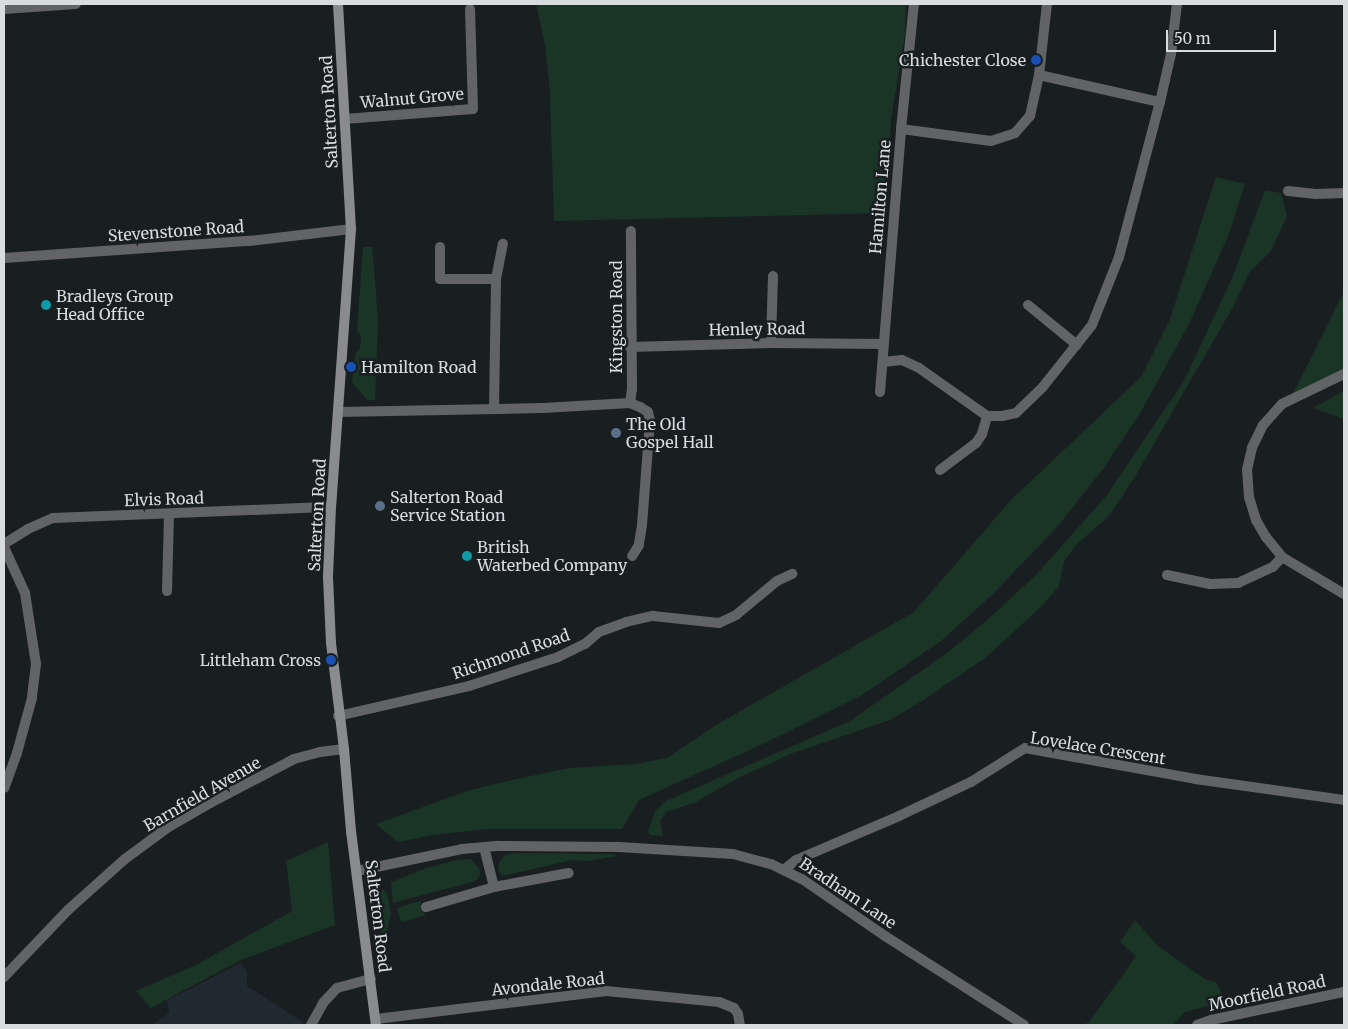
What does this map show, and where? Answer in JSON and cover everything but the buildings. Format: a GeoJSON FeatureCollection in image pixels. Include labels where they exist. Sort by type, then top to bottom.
{"type":"FeatureCollection","features":[{"type":"Feature","properties":{"kind":"main road","name":"Salterton Road"},"geometry":{"type":"LineString","coordinates":[[338,4],[351,229],[331,507],[330,643],[376,1022]]}},
{"type":"Feature","properties":{"kind":"street"},"geometry":{"type":"LineString","coordinates":[[4,9],[76,4]]}},
{"type":"Feature","properties":{"kind":"street","name":"Hamilton Lane"},"geometry":{"type":"LineString","coordinates":[[880,392],[901,130],[914,4]]}},
{"type":"Feature","properties":{"kind":"street"},"geometry":{"type":"LineString","coordinates":[[901,130],[992,141],[1006,138],[1019,129],[1030,116],[1039,75],[1047,4]]}},
{"type":"Feature","properties":{"kind":"street"},"geometry":{"type":"LineString","coordinates":[[882,362],[902,360],[919,368],[987,416],[1002,416],[1016,413],[1042,388],[1092,325],[1118,257],[1160,102],[1171,54],[1177,4]]}},
{"type":"Feature","properties":{"kind":"street","name":"Walnut Grove"},"geometry":{"type":"LineString","coordinates":[[345,119],[472,109],[470,9]]}},
{"type":"Feature","properties":{"kind":"street"},"geometry":{"type":"LineString","coordinates":[[1039,75],[1160,102]]}},
{"type":"Feature","properties":{"kind":"street"},"geometry":{"type":"LineString","coordinates":[[1288,191],[1316,194],[1344,193]]}},
{"type":"Feature","properties":{"kind":"street","name":"Stevenstone Road"},"geometry":{"type":"LineString","coordinates":[[4,258],[249,241],[351,229]]}},
{"type":"Feature","properties":{"kind":"street","name":"Kingston Road"},"geometry":{"type":"LineString","coordinates":[[630,403],[632,389],[630,347],[631,231]]}},
{"type":"Feature","properties":{"kind":"street"},"geometry":{"type":"LineString","coordinates":[[494,409],[496,279],[503,244]]}},
{"type":"Feature","properties":{"kind":"street"},"geometry":{"type":"LineString","coordinates":[[440,247],[440,279],[496,279]]}},
{"type":"Feature","properties":{"kind":"street"},"geometry":{"type":"LineString","coordinates":[[771,343],[773,276]]}},
{"type":"Feature","properties":{"kind":"street"},"geometry":{"type":"LineString","coordinates":[[1028,305],[1077,345]]}},
{"type":"Feature","properties":{"kind":"street","name":"Henley Road"},"geometry":{"type":"LineString","coordinates":[[630,347],[771,343],[884,344]]}},
{"type":"Feature","properties":{"kind":"street"},"geometry":{"type":"LineString","coordinates":[[1344,374],[1282,404],[1262,425],[1252,448],[1247,469],[1249,497],[1256,520],[1282,557],[1344,594]]}},
{"type":"Feature","properties":{"kind":"street"},"geometry":{"type":"LineString","coordinates":[[338,412],[494,409],[630,403],[648,412],[650,421],[642,525],[639,544],[632,556]]}},
{"type":"Feature","properties":{"kind":"street"},"geometry":{"type":"LineString","coordinates":[[940,470],[976,443],[982,434],[987,416]]}},
{"type":"Feature","properties":{"kind":"street","name":"Elvis Road"},"geometry":{"type":"LineString","coordinates":[[4,545],[53,518],[331,507]]}},
{"type":"Feature","properties":{"kind":"street"},"geometry":{"type":"LineString","coordinates":[[167,591],[169,514]]}},
{"type":"Feature","properties":{"kind":"street"},"geometry":{"type":"LineString","coordinates":[[4,545],[25,593],[36,664],[32,698],[18,753],[4,788]]}},
{"type":"Feature","properties":{"kind":"street"},"geometry":{"type":"LineString","coordinates":[[1167,575],[1210,584],[1238,583],[1273,567],[1282,557]]}},
{"type":"Feature","properties":{"kind":"street","name":"Richmond Road"},"geometry":{"type":"LineString","coordinates":[[338,716],[469,686],[558,657],[575,650],[599,632],[626,622],[653,616],[720,623],[736,615],[777,581],[792,574]]}},
{"type":"Feature","properties":{"kind":"street","name":"Lovelace Crescent"},"geometry":{"type":"LineString","coordinates":[[785,870],[796,860],[899,816],[971,782],[1026,748],[1195,779],[1344,800]]}},
{"type":"Feature","properties":{"kind":"street","name":"Barnfield Avenue"},"geometry":{"type":"LineString","coordinates":[[4,977],[68,910],[125,859],[167,828],[210,802],[294,759],[320,752],[344,749]]}},
{"type":"Feature","properties":{"kind":"street"},"geometry":{"type":"LineString","coordinates":[[484,847],[494,887]]}},
{"type":"Feature","properties":{"kind":"street","name":"Bradham Lane"},"geometry":{"type":"LineString","coordinates":[[357,872],[462,849],[484,847],[619,847],[733,854],[785,870],[1024,1025]]}},
{"type":"Feature","properties":{"kind":"street"},"geometry":{"type":"LineString","coordinates":[[426,907],[494,887],[569,873]]}},
{"type":"Feature","properties":{"kind":"street"},"geometry":{"type":"LineString","coordinates":[[311,1025],[324,1003],[337,988],[371,979]]}},
{"type":"Feature","properties":{"kind":"street","name":"Avondale Road"},"geometry":{"type":"LineString","coordinates":[[376,1022],[606,991],[719,1002],[734,1008],[738,1014],[740,1025]]}},
{"type":"Feature","properties":{"kind":"street","name":"Moorfield Road"},"geometry":{"type":"LineString","coordinates":[[1197,1025],[1210,1020],[1344,992]]}},
{"type":"Feature","properties":{"kind":"shaded area"},"geometry":{"type":"Polygon","coordinates":[[[241,963],[247,971],[247,986],[303,1022],[301,1025],[152,1025],[170,1012],[166,1001],[241,963]]]}},
{"type":"Feature","properties":{"kind":"green space"},"geometry":{"type":"Polygon","coordinates":[[[536,4],[906,4],[905,35],[891,120],[885,213],[554,221],[550,93],[545,45],[536,4]]]}},
{"type":"Feature","properties":{"kind":"green space"},"geometry":{"type":"Polygon","coordinates":[[[1216,177],[1245,184],[1229,234],[1189,324],[1142,410],[1103,469],[1058,526],[993,594],[941,641],[862,695],[765,743],[639,800],[622,829],[487,829],[432,835],[398,842],[376,824],[467,791],[516,779],[570,768],[635,764],[667,758],[716,725],[914,612],[1011,500],[1141,377],[1170,319],[1216,177]]]}},
{"type":"Feature","properties":{"kind":"green space"},"geometry":{"type":"Polygon","coordinates":[[[1265,190],[1281,193],[1287,216],[1271,251],[1249,273],[1233,307],[1136,475],[1109,516],[1077,544],[1064,561],[1059,586],[1041,607],[985,658],[925,699],[890,720],[793,753],[740,777],[694,803],[666,812],[660,821],[663,836],[650,835],[648,832],[655,811],[666,801],[850,721],[947,653],[985,622],[1036,575],[1106,496],[1184,381],[1233,276],[1265,190]]]}},
{"type":"Feature","properties":{"kind":"green space"},"geometry":{"type":"Polygon","coordinates":[[[363,247],[372,247],[375,278],[378,324],[375,400],[367,400],[352,382],[356,352],[360,349],[361,336],[357,331],[363,247]]]}},
{"type":"Feature","properties":{"kind":"green space"},"geometry":{"type":"Polygon","coordinates":[[[1344,291],[1344,370],[1292,395],[1317,346],[1344,291]]]}},
{"type":"Feature","properties":{"kind":"green space"},"geometry":{"type":"Polygon","coordinates":[[[1344,391],[1344,419],[1313,408],[1344,391]]]}},
{"type":"Feature","properties":{"kind":"green space"},"geometry":{"type":"Polygon","coordinates":[[[328,842],[335,925],[241,960],[151,1008],[136,991],[196,965],[292,911],[286,861],[328,842]]]}},
{"type":"Feature","properties":{"kind":"green space"},"geometry":{"type":"Polygon","coordinates":[[[515,853],[613,854],[617,856],[589,861],[572,860],[502,876],[498,871],[499,862],[505,855],[515,853]]]}},
{"type":"Feature","properties":{"kind":"green space"},"geometry":{"type":"Polygon","coordinates":[[[470,859],[479,868],[480,875],[476,881],[393,903],[391,882],[426,868],[457,860],[470,859]]]}},
{"type":"Feature","properties":{"kind":"green space"},"geometry":{"type":"Polygon","coordinates":[[[383,889],[387,894],[391,913],[386,937],[381,937],[377,900],[383,889]]]}},
{"type":"Feature","properties":{"kind":"green space"},"geometry":{"type":"Polygon","coordinates":[[[421,901],[425,915],[401,922],[397,908],[421,901]]]}},
{"type":"Feature","properties":{"kind":"green space"},"geometry":{"type":"Polygon","coordinates":[[[1135,920],[1159,947],[1205,979],[1216,982],[1225,999],[1217,1004],[1185,1012],[1173,1025],[1083,1025],[1089,1022],[1136,956],[1120,942],[1135,920]]]}},
{"type":"Feature","properties":{"kind":"place","name":"Chichester Close"},"geometry":{"type":"Point","coordinates":[1036,60]}},
{"type":"Feature","properties":{"kind":"place","name":"Bradleys Group Head Office"},"geometry":{"type":"Point","coordinates":[46,305]}},
{"type":"Feature","properties":{"kind":"place","name":"Hamilton Road"},"geometry":{"type":"Point","coordinates":[351,367]}},
{"type":"Feature","properties":{"kind":"place","name":"The Old Gospel Hall"},"geometry":{"type":"Point","coordinates":[616,433]}},
{"type":"Feature","properties":{"kind":"place","name":"Salterton Road Service Station"},"geometry":{"type":"Point","coordinates":[380,506]}},
{"type":"Feature","properties":{"kind":"place","name":"British Waterbed Company"},"geometry":{"type":"Point","coordinates":[467,556]}},
{"type":"Feature","properties":{"kind":"place","name":"Littleham Cross"},"geometry":{"type":"Point","coordinates":[331,660]}}]}
